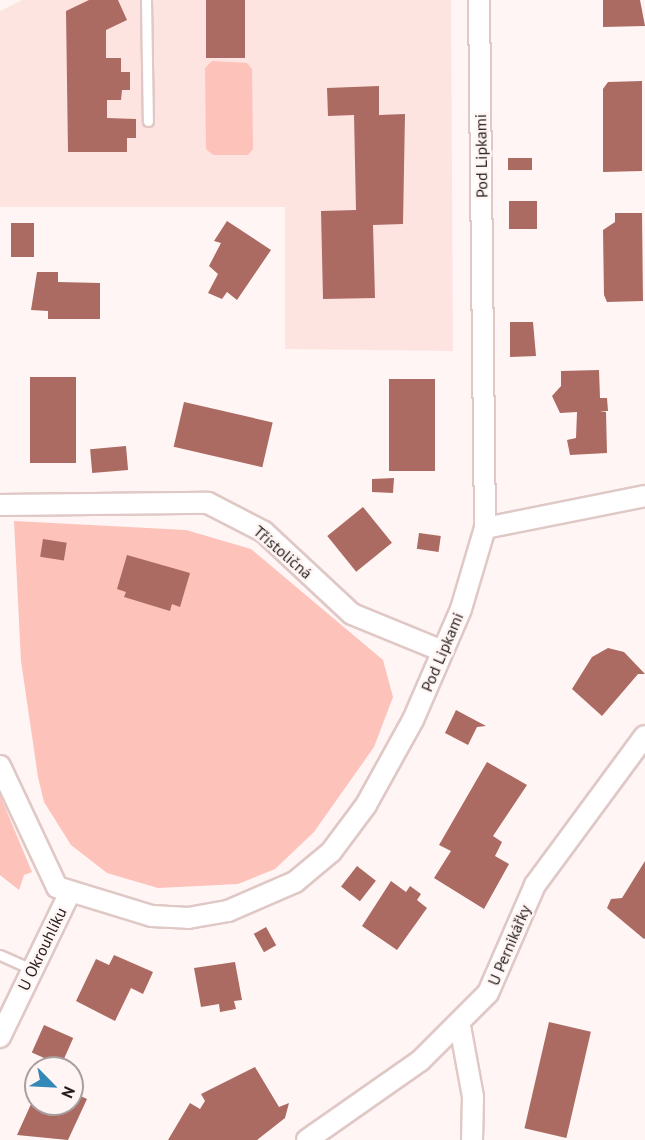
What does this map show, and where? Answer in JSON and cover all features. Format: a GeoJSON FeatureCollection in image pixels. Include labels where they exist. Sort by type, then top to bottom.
{"type":"FeatureCollection","features":[{"type":"Feature","properties":{"kind":"street","name":"Pod Lipkami"},"geometry":{"type":"LineString","coordinates":[[0,766],[48,877],[69,894],[152,916],[188,918],[228,911],[295,882],[331,852],[366,805],[413,720],[471,581],[485,528],[479,0]]}},
{"type":"Feature","properties":{"kind":"street"},"geometry":{"type":"LineString","coordinates":[[485,528],[645,496]]}},
{"type":"Feature","properties":{"kind":"street","name":"Třístoličná"},"geometry":{"type":"LineString","coordinates":[[0,505],[208,503],[264,532],[352,614],[442,651]]}},
{"type":"Feature","properties":{"kind":"street","name":"U Pernikářky"},"geometry":{"type":"LineString","coordinates":[[307,1140],[460,1026],[488,993],[535,885],[645,736]]}},
{"type":"Feature","properties":{"kind":"street","name":"U Okrouhlíku"},"geometry":{"type":"LineString","coordinates":[[0,1037],[69,894]]}},
{"type":"Feature","properties":{"kind":"street"},"geometry":{"type":"LineString","coordinates":[[460,1026],[473,1097],[472,1140]]}},
{"type":"Feature","properties":{"kind":"lane"},"geometry":{"type":"LineString","coordinates":[[146,0],[148,121]]}},
{"type":"Feature","properties":{"kind":"lane"},"geometry":{"type":"LineString","coordinates":[[0,955],[31,969]]}},
{"type":"Feature","properties":{"kind":"shaded area"},"geometry":{"type":"Polygon","coordinates":[[[22,0],[451,0],[453,351],[285,349],[285,207],[0,207],[0,11],[22,0]]]}},
{"type":"Feature","properties":{"kind":"shaded area"},"geometry":{"type":"Polygon","coordinates":[[[212,61],[247,63],[252,69],[253,149],[248,155],[213,155],[206,149],[205,68],[212,61]]]}},
{"type":"Feature","properties":{"kind":"shaded area"},"geometry":{"type":"Polygon","coordinates":[[[14,521],[186,530],[251,549],[383,660],[393,697],[374,747],[314,832],[275,869],[238,884],[158,888],[107,873],[71,845],[44,802],[38,777],[21,661],[14,521]]]}},
{"type":"Feature","properties":{"kind":"shaded area"},"geometry":{"type":"Polygon","coordinates":[[[0,795],[32,872],[24,875],[19,890],[0,875],[0,795]]]}},
{"type":"Feature","properties":{"kind":"building"},"geometry":{"type":"Polygon","coordinates":[[[89,0],[118,0],[127,20],[106,30],[106,58],[121,58],[121,72],[130,72],[130,90],[122,90],[121,100],[107,100],[107,118],[136,119],[136,138],[127,138],[127,152],[68,152],[66,11],[89,0]]]}},
{"type":"Feature","properties":{"kind":"building"},"geometry":{"type":"Polygon","coordinates":[[[206,0],[245,0],[245,58],[206,58],[206,0]]]}},
{"type":"Feature","properties":{"kind":"building"},"geometry":{"type":"Polygon","coordinates":[[[603,0],[640,0],[645,26],[603,27],[603,0]]]}},
{"type":"Feature","properties":{"kind":"building"},"geometry":{"type":"Polygon","coordinates":[[[642,81],[642,171],[603,172],[603,89],[608,82],[642,81]]]}},
{"type":"Feature","properties":{"kind":"building"},"geometry":{"type":"Polygon","coordinates":[[[379,86],[379,115],[405,114],[403,224],[373,225],[375,298],[323,299],[321,211],[356,210],[354,115],[328,116],[327,88],[379,86]]]}},
{"type":"Feature","properties":{"kind":"building"},"geometry":{"type":"Polygon","coordinates":[[[508,158],[532,158],[532,170],[508,170],[508,158]]]}},
{"type":"Feature","properties":{"kind":"building"},"geometry":{"type":"Polygon","coordinates":[[[509,201],[537,201],[537,229],[509,229],[509,201]]]}},
{"type":"Feature","properties":{"kind":"building"},"geometry":{"type":"Polygon","coordinates":[[[615,213],[642,213],[643,301],[607,302],[604,295],[603,230],[615,222],[615,213]]]}},
{"type":"Feature","properties":{"kind":"building"},"geometry":{"type":"Polygon","coordinates":[[[227,221],[271,250],[237,300],[227,292],[222,299],[208,293],[218,274],[209,266],[221,243],[214,241],[227,221]]]}},
{"type":"Feature","properties":{"kind":"building"},"geometry":{"type":"Polygon","coordinates":[[[11,223],[34,223],[34,257],[11,257],[11,223]]]}},
{"type":"Feature","properties":{"kind":"building"},"geometry":{"type":"Polygon","coordinates":[[[37,272],[58,272],[58,282],[100,283],[100,319],[48,319],[48,311],[31,310],[37,272]]]}},
{"type":"Feature","properties":{"kind":"building"},"geometry":{"type":"Polygon","coordinates":[[[510,322],[533,322],[536,356],[510,357],[510,322]]]}},
{"type":"Feature","properties":{"kind":"building"},"geometry":{"type":"Polygon","coordinates":[[[599,370],[600,398],[607,398],[608,411],[600,411],[606,412],[607,453],[570,455],[567,440],[576,438],[577,412],[560,413],[552,396],[561,386],[561,371],[599,370]]]}},
{"type":"Feature","properties":{"kind":"building"},"geometry":{"type":"Polygon","coordinates":[[[30,377],[76,377],[76,463],[30,463],[30,377]]]}},
{"type":"Feature","properties":{"kind":"building"},"geometry":{"type":"Polygon","coordinates":[[[389,379],[435,379],[435,471],[389,471],[389,379]]]}},
{"type":"Feature","properties":{"kind":"building"},"geometry":{"type":"Polygon","coordinates":[[[184,402],[273,422],[262,467],[174,447],[184,402]]]}},
{"type":"Feature","properties":{"kind":"building"},"geometry":{"type":"Polygon","coordinates":[[[126,446],[128,470],[92,473],[90,449],[126,446]]]}},
{"type":"Feature","properties":{"kind":"building"},"geometry":{"type":"Polygon","coordinates":[[[394,478],[393,493],[372,492],[372,479],[394,478]]]}},
{"type":"Feature","properties":{"kind":"building"},"geometry":{"type":"Polygon","coordinates":[[[363,507],[392,543],[356,572],[327,536],[363,507]]]}},
{"type":"Feature","properties":{"kind":"building"},"geometry":{"type":"Polygon","coordinates":[[[419,533],[441,536],[439,552],[417,549],[419,533]]]}},
{"type":"Feature","properties":{"kind":"building"},"geometry":{"type":"Polygon","coordinates":[[[43,539],[67,543],[64,561],[40,557],[43,539]]]}},
{"type":"Feature","properties":{"kind":"building"},"geometry":{"type":"Polygon","coordinates":[[[127,555],[190,573],[180,607],[172,604],[170,611],[124,597],[126,592],[117,589],[127,555]]]}},
{"type":"Feature","properties":{"kind":"building"},"geometry":{"type":"Polygon","coordinates":[[[608,648],[624,652],[645,674],[638,674],[602,716],[572,689],[592,657],[608,648]]]}},
{"type":"Feature","properties":{"kind":"building"},"geometry":{"type":"Polygon","coordinates":[[[456,710],[486,726],[477,727],[468,745],[445,733],[456,710]]]}},
{"type":"Feature","properties":{"kind":"building"},"geometry":{"type":"Polygon","coordinates":[[[487,762],[527,785],[493,836],[502,842],[495,856],[509,864],[484,909],[434,878],[451,851],[439,845],[487,762]]]}},
{"type":"Feature","properties":{"kind":"building"},"geometry":{"type":"Polygon","coordinates":[[[645,861],[644,939],[607,908],[611,899],[622,898],[645,861]]]}},
{"type":"Feature","properties":{"kind":"building"},"geometry":{"type":"Polygon","coordinates":[[[357,866],[376,881],[360,901],[341,886],[357,866]]]}},
{"type":"Feature","properties":{"kind":"building"},"geometry":{"type":"Polygon","coordinates":[[[391,881],[406,892],[410,886],[421,894],[417,900],[427,908],[397,950],[362,926],[391,881]]]}},
{"type":"Feature","properties":{"kind":"building"},"geometry":{"type":"Polygon","coordinates":[[[266,927],[276,945],[264,952],[254,934],[266,927]]]}},
{"type":"Feature","properties":{"kind":"building"},"geometry":{"type":"Polygon","coordinates":[[[114,955],[153,972],[143,994],[131,988],[115,1021],[76,1001],[96,959],[109,965],[114,955]]]}},
{"type":"Feature","properties":{"kind":"building"},"geometry":{"type":"Polygon","coordinates":[[[235,962],[242,1000],[234,1001],[236,1009],[220,1012],[219,1004],[201,1007],[194,968],[235,962]]]}},
{"type":"Feature","properties":{"kind":"building"},"geometry":{"type":"Polygon","coordinates":[[[549,1022],[591,1032],[566,1138],[524,1128],[549,1022]]]}},
{"type":"Feature","properties":{"kind":"building"},"geometry":{"type":"Polygon","coordinates":[[[44,1025],[73,1038],[65,1056],[40,1056],[32,1052],[44,1025]]]}},
{"type":"Feature","properties":{"kind":"building"},"geometry":{"type":"Polygon","coordinates":[[[255,1067],[279,1107],[289,1103],[285,1118],[257,1140],[168,1140],[190,1103],[200,1109],[205,1101],[201,1094],[255,1067]]]}},
{"type":"Feature","properties":{"kind":"building"},"geometry":{"type":"Polygon","coordinates":[[[26,1116],[79,1116],[68,1140],[17,1135],[26,1116]]]}}]}
